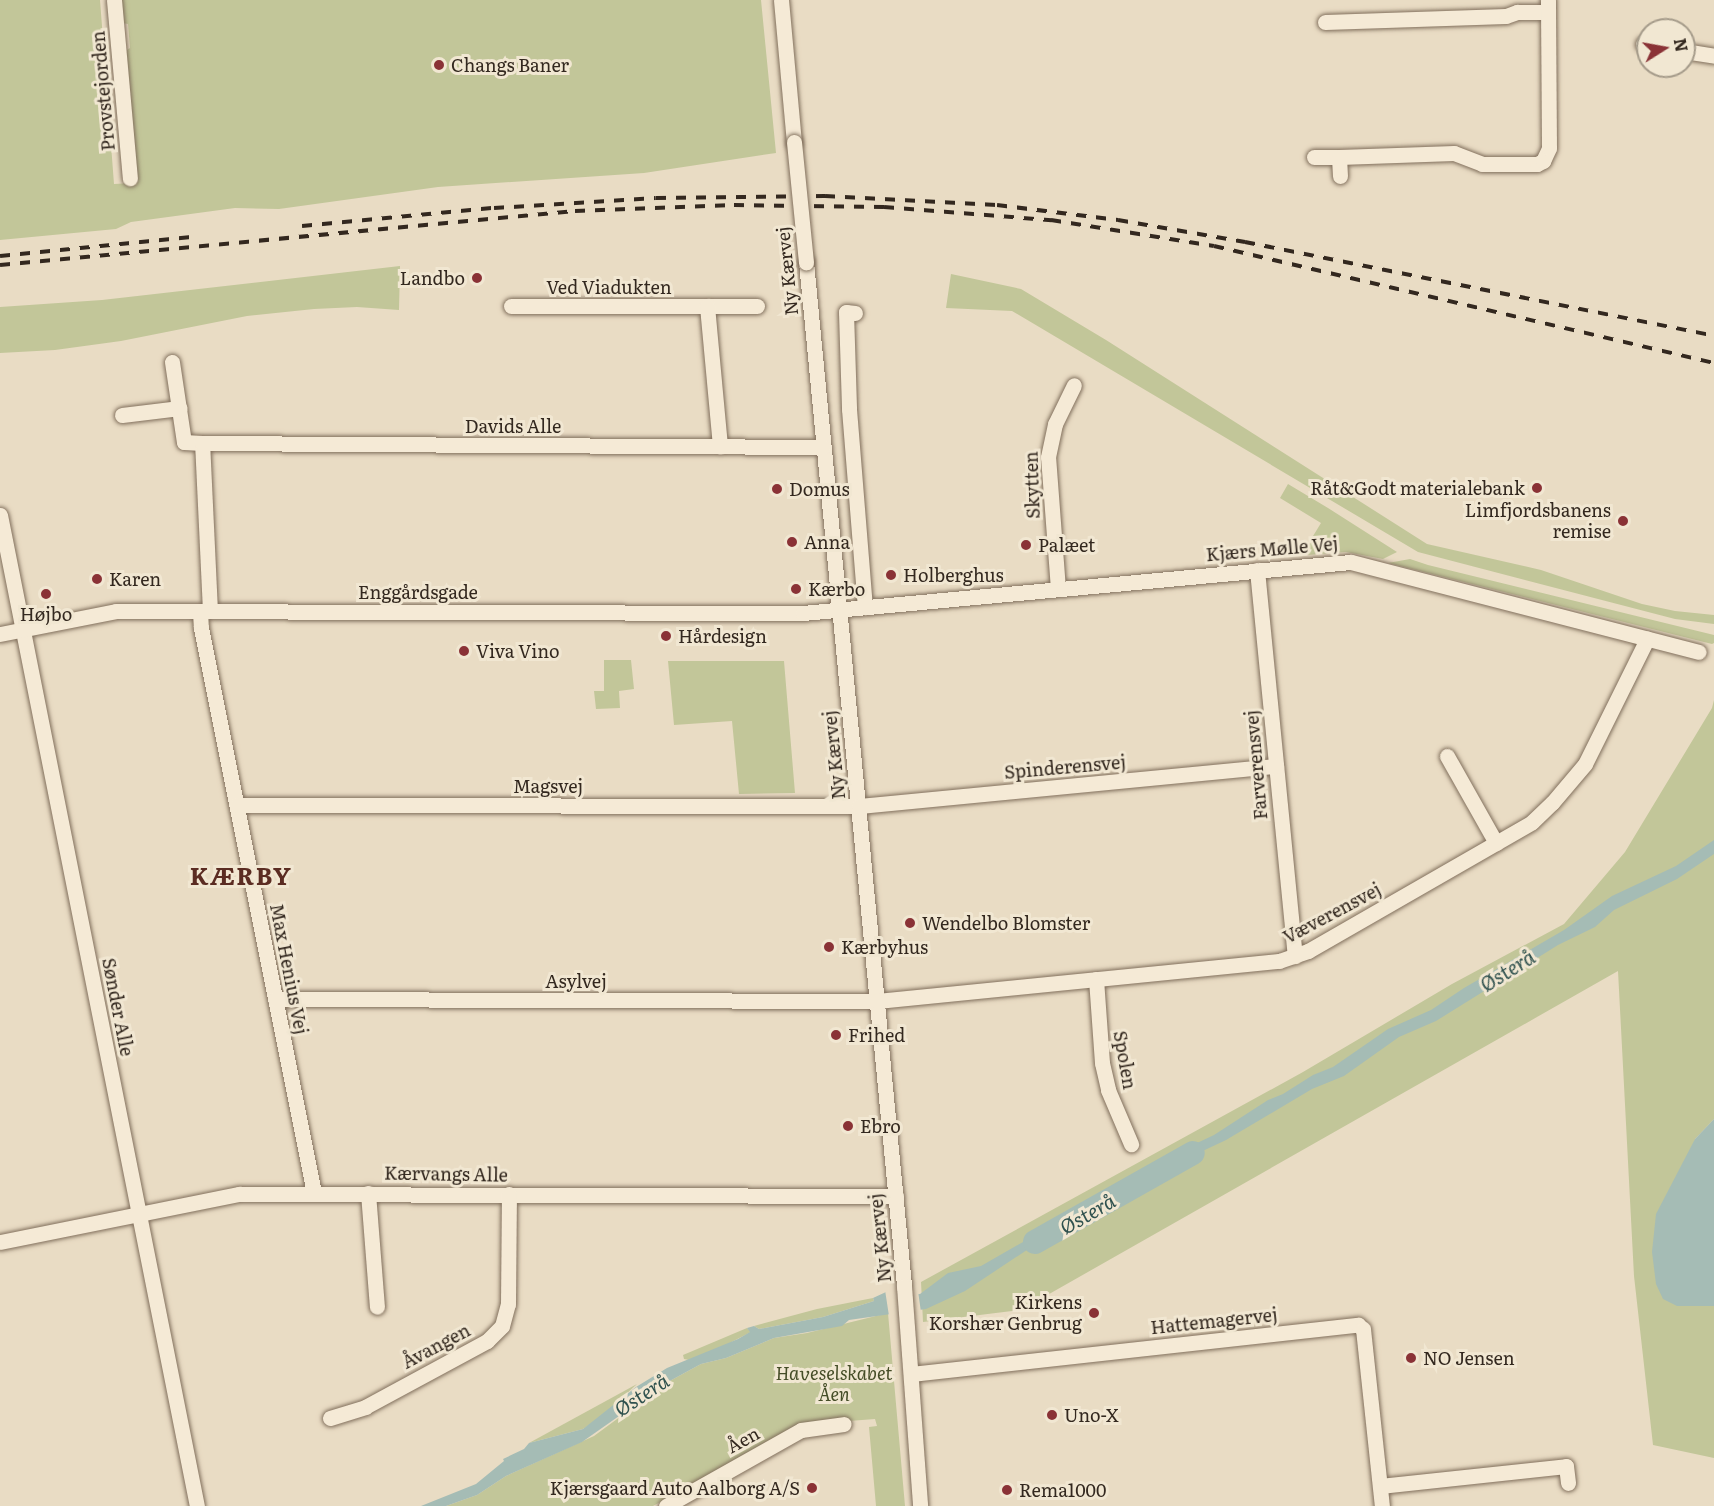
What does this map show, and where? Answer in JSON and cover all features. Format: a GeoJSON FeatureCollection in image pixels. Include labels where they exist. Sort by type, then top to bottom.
{"type":"FeatureCollection","features":[{"type":"Feature","properties":{"kind":"street","name":"Provstejorden"},"geometry":{"type":"LineString","coordinates":[[114,0],[130,178]]}},
{"type":"Feature","properties":{"kind":"street","name":"Ny Kærvej"},"geometry":{"type":"LineString","coordinates":[[781,0],[896,1196],[920,1506]]}},
{"type":"Feature","properties":{"kind":"street"},"geometry":{"type":"LineString","coordinates":[[1314,157],[1454,153],[1482,164],[1537,164],[1543,161],[1549,148],[1548,6],[1506,16],[1325,22]]}},
{"type":"Feature","properties":{"kind":"street"},"geometry":{"type":"LineString","coordinates":[[1696,53],[1714,56]]}},
{"type":"Feature","properties":{"kind":"street"},"geometry":{"type":"LineString","coordinates":[[1339,157],[1340,176]]}},
{"type":"Feature","properties":{"kind":"street","name":"Ved Viadukten"},"geometry":{"type":"LineString","coordinates":[[511,306],[757,306]]}},
{"type":"Feature","properties":{"kind":"street"},"geometry":{"type":"LineString","coordinates":[[707,306],[720,446]]}},
{"type":"Feature","properties":{"kind":"street"},"geometry":{"type":"LineString","coordinates":[[855,313],[846,312],[849,409],[865,607]]}},
{"type":"Feature","properties":{"kind":"street"},"geometry":{"type":"LineString","coordinates":[[172,362],[184,442],[202,443],[205,611]]}},
{"type":"Feature","properties":{"kind":"street","name":"Skytten"},"geometry":{"type":"LineString","coordinates":[[1058,589],[1048,457],[1055,424],[1074,385]]}},
{"type":"Feature","properties":{"kind":"street"},"geometry":{"type":"LineString","coordinates":[[122,415],[180,408]]}},
{"type":"Feature","properties":{"kind":"street","name":"Davids Alle"},"geometry":{"type":"LineString","coordinates":[[202,443],[823,447]]}},
{"type":"Feature","properties":{"kind":"street","name":"Sønder Alle"},"geometry":{"type":"LineString","coordinates":[[0,515],[197,1506]]}},
{"type":"Feature","properties":{"kind":"street","name":"Kjærs Mølle Vej"},"geometry":{"type":"LineString","coordinates":[[839,610],[1351,562],[1363,563],[1699,652]]}},
{"type":"Feature","properties":{"kind":"street","name":"Farverensvej"},"geometry":{"type":"LineString","coordinates":[[1257,570],[1295,956]]}},
{"type":"Feature","properties":{"kind":"street","name":"Enggårdsgade"},"geometry":{"type":"LineString","coordinates":[[0,634],[116,611],[803,613],[839,610]]}},
{"type":"Feature","properties":{"kind":"street","name":"Max Henius Vej"},"geometry":{"type":"LineString","coordinates":[[205,611],[201,628],[314,1193]]}},
{"type":"Feature","properties":{"kind":"street","name":"Væverensvej"},"geometry":{"type":"LineString","coordinates":[[877,1001],[1279,961],[1295,956],[1532,822],[1552,803],[1585,764],[1647,639]]}},
{"type":"Feature","properties":{"kind":"street"},"geometry":{"type":"LineString","coordinates":[[1447,756],[1496,843]]}},
{"type":"Feature","properties":{"kind":"street","name":"Spinderensvej"},"geometry":{"type":"LineString","coordinates":[[859,806],[1276,766]]}},
{"type":"Feature","properties":{"kind":"street","name":"Magsvej"},"geometry":{"type":"LineString","coordinates":[[237,805],[859,806]]}},
{"type":"Feature","properties":{"kind":"street","name":"Spolen"},"geometry":{"type":"LineString","coordinates":[[1096,979],[1104,1072],[1118,1119],[1131,1144]]}},
{"type":"Feature","properties":{"kind":"street","name":"Asylvej"},"geometry":{"type":"LineString","coordinates":[[275,999],[877,1001]]}},
{"type":"Feature","properties":{"kind":"street"},"geometry":{"type":"LineString","coordinates":[[369,1193],[377,1307]]}},
{"type":"Feature","properties":{"kind":"street","name":"Kærvangs Alle"},"geometry":{"type":"LineString","coordinates":[[0,1242],[239,1194],[896,1196]]}},
{"type":"Feature","properties":{"kind":"street","name":"Åvangen"},"geometry":{"type":"LineString","coordinates":[[330,1418],[376,1401],[487,1341],[502,1326],[508,1304],[509,1194]]}},
{"type":"Feature","properties":{"kind":"street","name":"Hattemagervej"},"geometry":{"type":"LineString","coordinates":[[911,1374],[1358,1325],[1363,1329],[1382,1506]]}},
{"type":"Feature","properties":{"kind":"street","name":"Åen"},"geometry":{"type":"LineString","coordinates":[[666,1506],[801,1430],[844,1424]]}},
{"type":"Feature","properties":{"kind":"street"},"geometry":{"type":"LineString","coordinates":[[1380,1486],[1566,1466],[1568,1483]]}},
{"type":"Feature","properties":{"kind":"green space","name":"Changs Baner"},"geometry":{"type":"Polygon","coordinates":[[[0,0],[100,0],[114,184],[133,183],[124,52],[130,48],[128,24],[122,23],[119,0],[761,0],[776,153],[644,173],[438,187],[279,209],[235,208],[131,222],[116,229],[0,240],[0,0]]]}},
{"type":"Feature","properties":{"kind":"green space"},"geometry":{"type":"Polygon","coordinates":[[[400,266],[399,310],[357,307],[247,316],[121,341],[55,350],[0,353],[0,307],[102,300],[400,266]]]}},
{"type":"Feature","properties":{"kind":"green space"},"geometry":{"type":"Polygon","coordinates":[[[951,274],[1021,289],[1106,340],[1427,544],[1541,570],[1642,604],[1675,611],[1714,615],[1714,624],[1675,619],[1418,552],[1012,311],[946,308],[951,274]]]}},
{"type":"Feature","properties":{"kind":"green space"},"geometry":{"type":"Polygon","coordinates":[[[1288,484],[1397,552],[1383,559],[1346,552],[1307,555],[1310,541],[1321,523],[1280,498],[1288,484]]]}},
{"type":"Feature","properties":{"kind":"green space"},"geometry":{"type":"Polygon","coordinates":[[[1410,559],[1714,635],[1714,643],[1388,563],[1410,559]]]}},
{"type":"Feature","properties":{"kind":"green space"},"geometry":{"type":"Polygon","coordinates":[[[604,660],[631,660],[634,689],[619,691],[620,708],[596,709],[594,691],[604,691],[604,660]]]}},
{"type":"Feature","properties":{"kind":"green space"},"geometry":{"type":"Polygon","coordinates":[[[668,661],[784,661],[795,793],[739,794],[732,721],[674,725],[668,661]]]}},
{"type":"Feature","properties":{"kind":"green space"},"geometry":{"type":"Polygon","coordinates":[[[1714,700],[1714,1119],[1695,1139],[1677,1306],[1714,1306],[1714,1458],[1653,1445],[1634,1276],[1618,971],[1021,1310],[923,1322],[921,1282],[1303,1072],[1452,984],[1564,924],[1625,852],[1712,708],[1714,700]]]}},
{"type":"Feature","properties":{"kind":"green space"},"geometry":{"type":"Polygon","coordinates":[[[873,1298],[874,1301],[823,1317],[759,1329],[754,1326],[817,1309],[873,1298]]]}},
{"type":"Feature","properties":{"kind":"green space","name":"Haveselskabet Åen"},"geometry":{"type":"Polygon","coordinates":[[[888,1313],[905,1506],[876,1506],[869,1427],[877,1426],[875,1419],[823,1423],[653,1506],[446,1506],[477,1495],[506,1476],[594,1436],[666,1383],[701,1364],[726,1358],[774,1338],[807,1333],[888,1313]]]}},
{"type":"Feature","properties":{"kind":"green space"},"geometry":{"type":"Polygon","coordinates":[[[747,1328],[751,1332],[718,1349],[689,1360],[684,1359],[683,1355],[747,1328]]]}},
{"type":"Feature","properties":{"kind":"green space"},"geometry":{"type":"Polygon","coordinates":[[[637,1384],[600,1418],[583,1429],[529,1443],[637,1384]]]}},
{"type":"Feature","properties":{"kind":"water"},"geometry":{"type":"Polygon","coordinates":[[[1714,840],[1714,854],[1677,879],[1614,910],[1595,927],[1558,945],[1436,1021],[1399,1037],[1344,1076],[1312,1089],[1226,1140],[1158,1172],[1105,1206],[1063,1226],[965,1291],[926,1309],[849,1320],[842,1326],[774,1338],[726,1358],[701,1364],[666,1383],[582,1442],[506,1476],[477,1495],[446,1506],[421,1506],[476,1484],[504,1461],[503,1459],[524,1449],[529,1443],[583,1429],[636,1387],[667,1368],[738,1339],[750,1332],[747,1328],[754,1326],[759,1329],[823,1317],[874,1301],[873,1298],[886,1292],[896,1296],[920,1294],[948,1273],[981,1266],[1023,1242],[1047,1222],[1096,1199],[1140,1170],[1214,1135],[1268,1100],[1283,1094],[1313,1075],[1333,1067],[1388,1029],[1431,1010],[1464,988],[1564,930],[1612,896],[1676,866],[1714,840]]]}},
{"type":"Feature","properties":{"kind":"water"},"geometry":{"type":"Polygon","coordinates":[[[1714,1119],[1714,1306],[1677,1306],[1663,1299],[1656,1284],[1652,1252],[1656,1214],[1695,1139],[1714,1119]]]}},
{"type":"Feature","properties":{"kind":"pier"},"geometry":{"type":"Polygon","coordinates":[[[885,1290],[896,1293],[918,1291],[921,1312],[889,1316],[885,1290]]]}},
{"type":"Feature","properties":{"kind":"waterway","name":"Østerå"},"geometry":{"type":"LineString","coordinates":[[1035,1242],[1193,1153]]}},
{"type":"Feature","properties":{"kind":"railway"},"geometry":{"type":"LineString","coordinates":[[302,226],[494,208],[656,198],[825,196],[997,205],[1118,220],[1245,242],[1714,336]]}},
{"type":"Feature","properties":{"kind":"railway"},"geometry":{"type":"LineString","coordinates":[[0,265],[575,211],[734,205],[884,207],[1051,220],[1214,246],[1714,363]]}},
{"type":"Feature","properties":{"kind":"railway"},"geometry":{"type":"LineString","coordinates":[[0,256],[191,237]]}},
{"type":"Feature","properties":{"kind":"place","name":"Changs Baner"},"geometry":{"type":"Point","coordinates":[439,65]}},
{"type":"Feature","properties":{"kind":"place","name":"Landbo"},"geometry":{"type":"Point","coordinates":[477,278]}},
{"type":"Feature","properties":{"kind":"place","name":"Råt&Godt materialebank"},"geometry":{"type":"Point","coordinates":[1537,488]}},
{"type":"Feature","properties":{"kind":"place","name":"Domus"},"geometry":{"type":"Point","coordinates":[777,489]}},
{"type":"Feature","properties":{"kind":"place","name":"Limfjordsbanens remise"},"geometry":{"type":"Point","coordinates":[1623,521]}},
{"type":"Feature","properties":{"kind":"place","name":"Anna"},"geometry":{"type":"Point","coordinates":[792,542]}},
{"type":"Feature","properties":{"kind":"place","name":"Palæet"},"geometry":{"type":"Point","coordinates":[1026,545]}},
{"type":"Feature","properties":{"kind":"place","name":"Holberghus"},"geometry":{"type":"Point","coordinates":[891,575]}},
{"type":"Feature","properties":{"kind":"place","name":"Karen"},"geometry":{"type":"Point","coordinates":[97,579]}},
{"type":"Feature","properties":{"kind":"place","name":"Kærbo"},"geometry":{"type":"Point","coordinates":[796,589]}},
{"type":"Feature","properties":{"kind":"place","name":"Højbo"},"geometry":{"type":"Point","coordinates":[46,594]}},
{"type":"Feature","properties":{"kind":"place","name":"Hårdesign"},"geometry":{"type":"Point","coordinates":[666,636]}},
{"type":"Feature","properties":{"kind":"place","name":"Viva Vino"},"geometry":{"type":"Point","coordinates":[464,651]}},
{"type":"Feature","properties":{"kind":"place","name":"Wendelbo Blomster"},"geometry":{"type":"Point","coordinates":[910,923]}},
{"type":"Feature","properties":{"kind":"place","name":"Kærbyhus"},"geometry":{"type":"Point","coordinates":[829,947]}},
{"type":"Feature","properties":{"kind":"place","name":"Frihed"},"geometry":{"type":"Point","coordinates":[836,1035]}},
{"type":"Feature","properties":{"kind":"place","name":"Ebro"},"geometry":{"type":"Point","coordinates":[848,1126]}},
{"type":"Feature","properties":{"kind":"place","name":"Kirkens Korshær Genbrug"},"geometry":{"type":"Point","coordinates":[1094,1313]}},
{"type":"Feature","properties":{"kind":"place","name":"NO Jensen"},"geometry":{"type":"Point","coordinates":[1411,1358]}},
{"type":"Feature","properties":{"kind":"place","name":"Uno-X"},"geometry":{"type":"Point","coordinates":[1052,1415]}},
{"type":"Feature","properties":{"kind":"place","name":"Kjærsgaard Auto Aalborg A/S"},"geometry":{"type":"Point","coordinates":[812,1488]}},
{"type":"Feature","properties":{"kind":"place","name":"Rema1000"},"geometry":{"type":"Point","coordinates":[1007,1490]}},
{"type":"Feature","properties":{"kind":"district","name":"KÆRBY"},"geometry":{"type":"Point","coordinates":[241,875]}}]}
